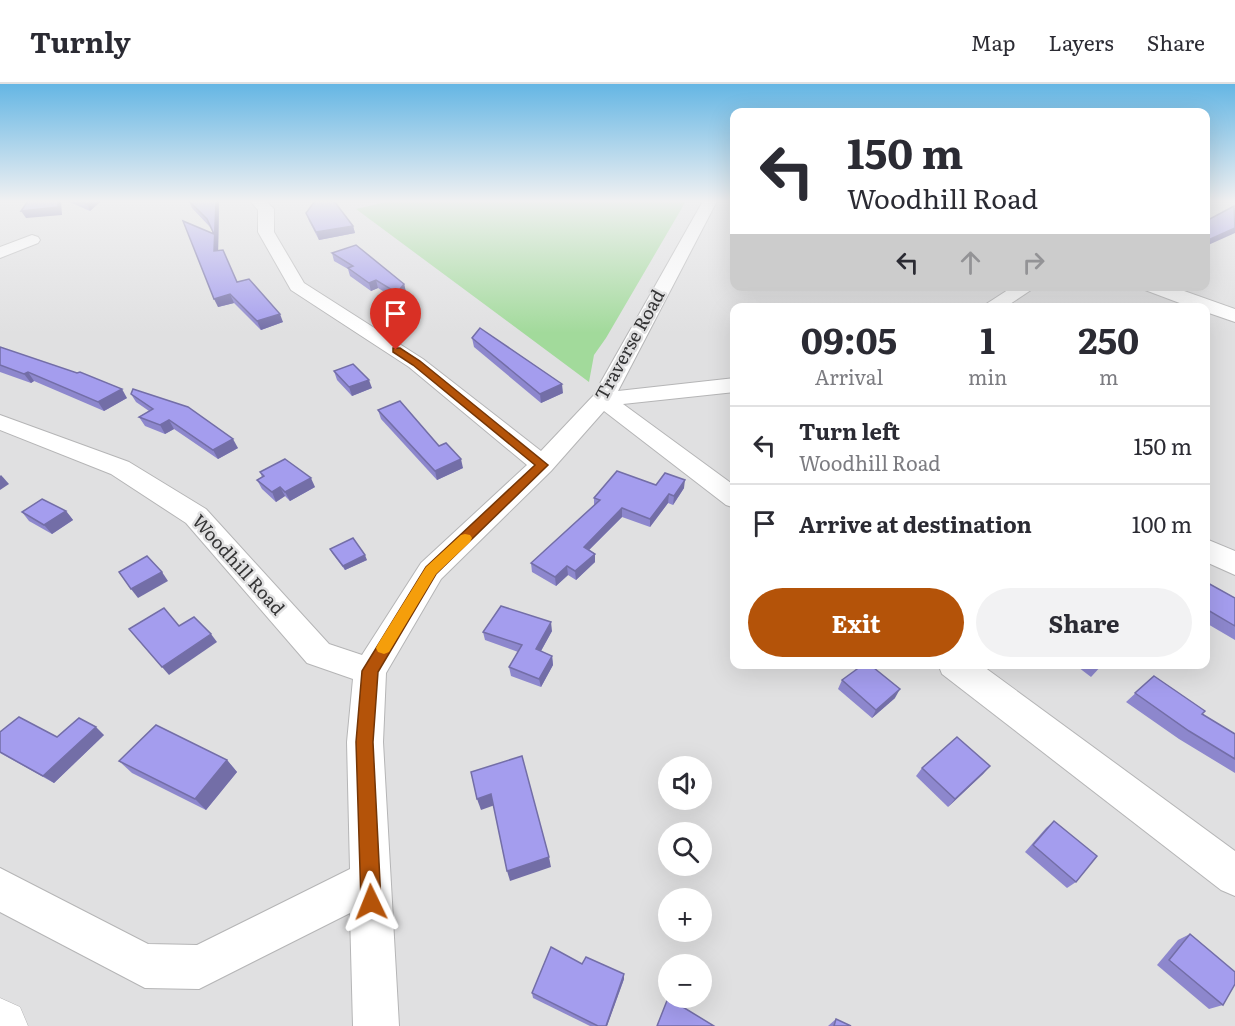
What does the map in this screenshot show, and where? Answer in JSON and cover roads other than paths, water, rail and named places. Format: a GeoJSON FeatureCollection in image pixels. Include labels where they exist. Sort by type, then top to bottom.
{"type":"FeatureCollection","features":[{"type":"Feature","properties":{"kind":"street"},"geometry":{"type":"LineString","coordinates":[[0,253],[20,245]]}},
{"type":"Feature","properties":{"kind":"street"},"geometry":{"type":"LineString","coordinates":[[273,245],[297,286],[416,363],[542,465]]}},
{"type":"Feature","properties":{"kind":"street","name":"Traverse Road"},"geometry":{"type":"LineString","coordinates":[[376,1026],[365,742],[370,671],[431,571],[542,465],[602,399],[686,245]]}},
{"type":"Feature","properties":{"kind":"street"},"geometry":{"type":"LineString","coordinates":[[998,303],[1019,291]]}},
{"type":"Feature","properties":{"kind":"street"},"geometry":{"type":"LineString","coordinates":[[1165,291],[1199,303]]}},
{"type":"Feature","properties":{"kind":"street"},"geometry":{"type":"LineString","coordinates":[[1210,307],[1235,316]]}},
{"type":"Feature","properties":{"kind":"street"},"geometry":{"type":"LineString","coordinates":[[602,399],[730,386]]}},
{"type":"Feature","properties":{"kind":"street"},"geometry":{"type":"LineString","coordinates":[[602,399],[730,495]]}},
{"type":"Feature","properties":{"kind":"street","name":"Woodhill Road"},"geometry":{"type":"LineString","coordinates":[[0,422],[120,468],[196,516],[318,654],[370,671]]}},
{"type":"Feature","properties":{"kind":"street"},"geometry":{"type":"LineString","coordinates":[[1210,551],[1235,564]]}},
{"type":"Feature","properties":{"kind":"street"},"geometry":{"type":"LineString","coordinates":[[961,669],[1235,876]]}},
{"type":"Feature","properties":{"kind":"street"},"geometry":{"type":"LineString","coordinates":[[0,889],[145,966],[199,967],[370,881]]}}]}
